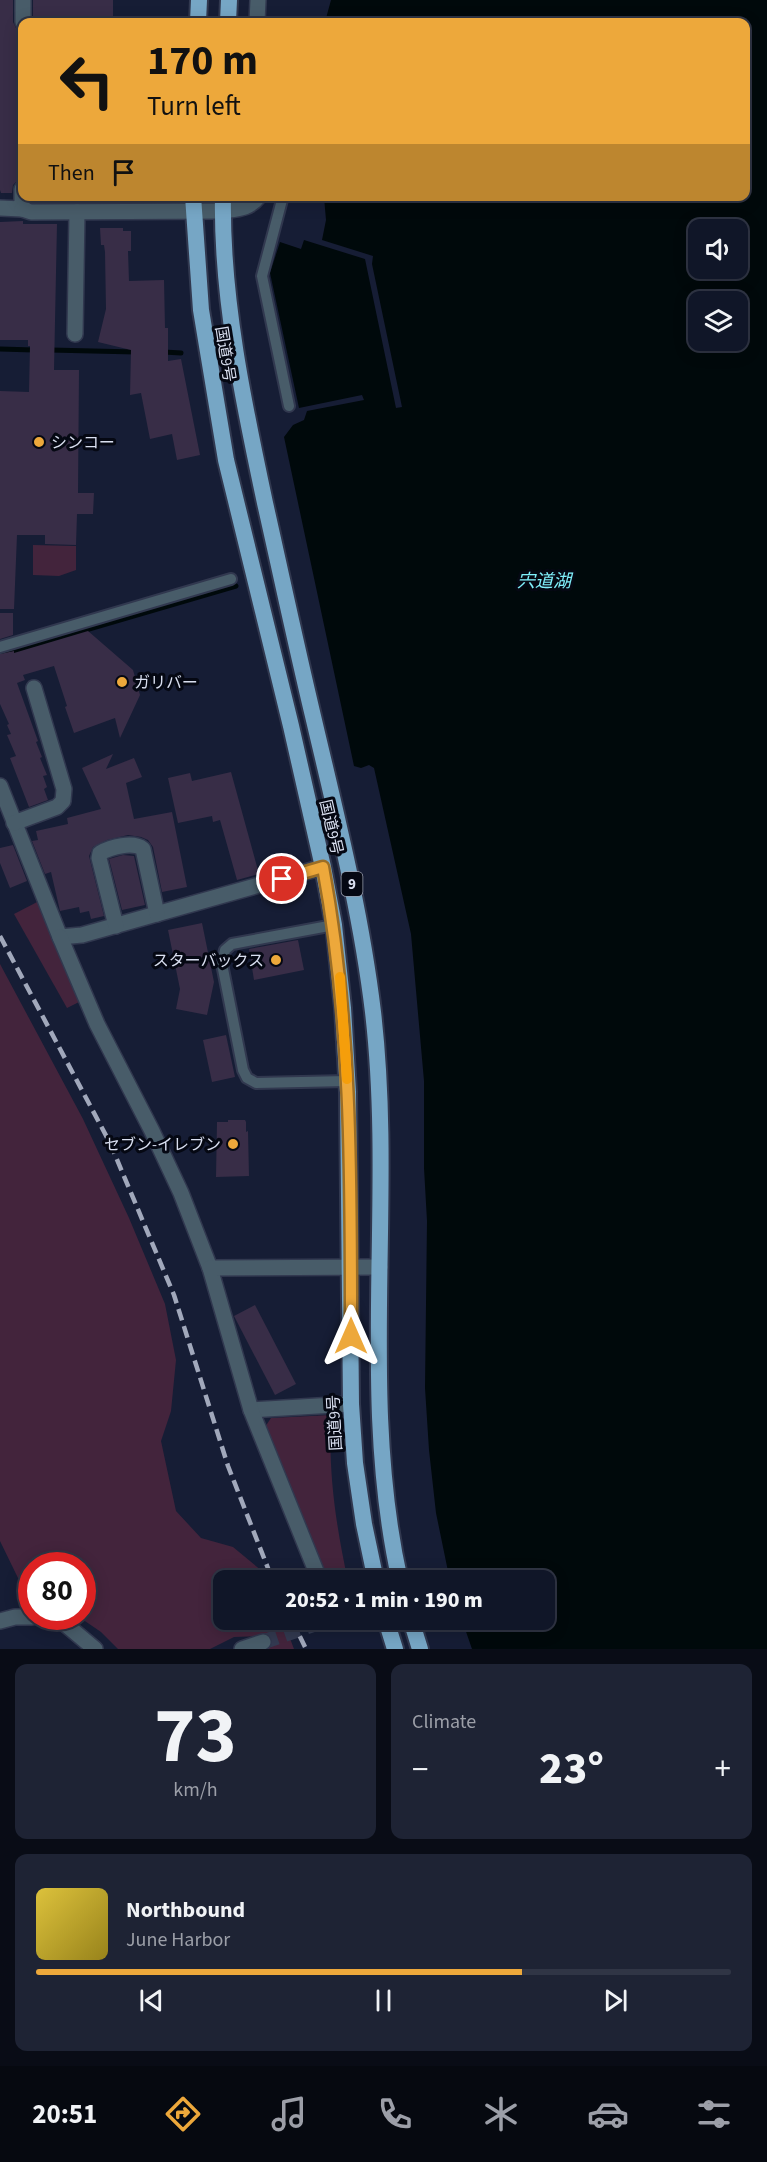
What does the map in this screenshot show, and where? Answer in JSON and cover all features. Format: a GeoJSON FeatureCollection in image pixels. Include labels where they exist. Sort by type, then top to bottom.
{"type":"FeatureCollection","features":[{"type":"Feature","properties":{"kind":"highway"},"geometry":{"type":"LineString","coordinates":[[198,18],[199,0]]}},
{"type":"Feature","properties":{"kind":"highway"},"geometry":{"type":"LineString","coordinates":[[228,18],[229,0]]}},
{"type":"Feature","properties":{"kind":"highway","name":"国道9号"},"geometry":{"type":"LineString","coordinates":[[192,204],[203,321],[226,460],[291,726],[334,925],[343,1008],[347,1081],[351,1404],[355,1463],[374,1570]]}},
{"type":"Feature","properties":{"kind":"highway","name":"国道9号"},"geometry":{"type":"LineString","coordinates":[[223,204],[226,278],[242,387],[309,699],[347,861],[373,1015],[378,1086],[381,1425],[389,1522],[398,1570]]}},
{"type":"Feature","properties":{"kind":"highway"},"geometry":{"type":"LineString","coordinates":[[389,1630],[395,1649]]}},
{"type":"Feature","properties":{"kind":"highway"},"geometry":{"type":"LineString","coordinates":[[414,1630],[420,1649]]}},
{"type":"Feature","properties":{"kind":"street"},"geometry":{"type":"LineString","coordinates":[[23,0],[23,18]]}},
{"type":"Feature","properties":{"kind":"street"},"geometry":{"type":"LineString","coordinates":[[257,18],[258,0]]}},
{"type":"Feature","properties":{"kind":"street"},"geometry":{"type":"LineString","coordinates":[[22,201],[22,209]]}},
{"type":"Feature","properties":{"kind":"street"},"geometry":{"type":"LineString","coordinates":[[0,208],[22,209],[31,212],[77,212],[192,204],[223,204],[244,208],[255,201]]}},
{"type":"Feature","properties":{"kind":"street"},"geometry":{"type":"LineString","coordinates":[[75,334],[77,212]]}},
{"type":"Feature","properties":{"kind":"street"},"geometry":{"type":"LineString","coordinates":[[14,823],[57,807],[63,801],[64,789],[34,688]]}},
{"type":"Feature","properties":{"kind":"street"},"geometry":{"type":"LineString","coordinates":[[0,786],[60,937],[98,1024],[176,1182],[210,1268],[251,1410],[316,1570]]}},
{"type":"Feature","properties":{"kind":"street"},"geometry":{"type":"LineString","coordinates":[[116,926],[99,858],[100,853],[105,851],[132,845],[138,845],[143,849],[157,914]]}},
{"type":"Feature","properties":{"kind":"street"},"geometry":{"type":"LineString","coordinates":[[60,937],[82,935],[116,926],[323,867]]}},
{"type":"Feature","properties":{"kind":"street"},"geometry":{"type":"LineString","coordinates":[[210,1268],[380,1267]]}},
{"type":"Feature","properties":{"kind":"street"},"geometry":{"type":"LineString","coordinates":[[251,1410],[351,1404]]}},
{"type":"Feature","properties":{"kind":"street"},"geometry":{"type":"LineString","coordinates":[[0,1621],[18,1617]]}},
{"type":"Feature","properties":{"kind":"street"},"geometry":{"type":"LineString","coordinates":[[72,1630],[95,1649]]}},
{"type":"Feature","properties":{"kind":"street"},"geometry":{"type":"LineString","coordinates":[[242,1649],[263,1642]]}},
{"type":"Feature","properties":{"kind":"lane"},"geometry":{"type":"LineString","coordinates":[[282,201],[262,276],[289,406]]}},
{"type":"Feature","properties":{"kind":"lane"},"geometry":{"type":"LineString","coordinates":[[0,647],[231,579]]}},
{"type":"Feature","properties":{"kind":"lane"},"geometry":{"type":"LineString","coordinates":[[334,925],[232,944],[225,950],[222,964],[243,1070],[247,1078],[256,1083],[347,1081]]}},
{"type":"Feature","properties":{"kind":"shaded area"},"geometry":{"type":"Polygon","coordinates":[[[33,545],[76,546],[76,570],[59,576],[33,575],[33,545]]]}},
{"type":"Feature","properties":{"kind":"shaded area"},"geometry":{"type":"Polygon","coordinates":[[[41,900],[79,1002],[67,1008],[14,914],[41,900]]]}},
{"type":"Feature","properties":{"kind":"shaded area"},"geometry":{"type":"Polygon","coordinates":[[[0,964],[83,1119],[129,1218],[165,1304],[176,1360],[171,1411],[161,1441],[176,1511],[201,1538],[233,1547],[261,1570],[213,1570],[213,1630],[287,1630],[294,1649],[262,1649],[261,1636],[234,1637],[210,1649],[118,1649],[96,1629],[96,1552],[18,1552],[18,1578],[0,1541],[0,964]]]}},
{"type":"Feature","properties":{"kind":"shaded area"},"geometry":{"type":"Polygon","coordinates":[[[331,1415],[334,1499],[346,1570],[324,1570],[265,1427],[271,1418],[331,1415]]]}},
{"type":"Feature","properties":{"kind":"water","name":"宍道湖"},"geometry":{"type":"Polygon","coordinates":[[[331,0],[767,0],[767,1649],[472,1649],[465,1630],[555,1630],[555,1570],[448,1570],[436,1513],[425,1388],[427,1221],[424,1168],[424,1081],[411,934],[374,768],[369,765],[361,768],[354,766],[284,437],[293,425],[304,420],[307,411],[364,400],[362,395],[299,408],[270,273],[280,242],[301,249],[304,240],[365,259],[396,408],[402,407],[372,264],[373,256],[322,240],[326,220],[324,201],[750,201],[750,18],[326,18],[331,0]]]}},
{"type":"Feature","properties":{"kind":"building"},"geometry":{"type":"Polygon","coordinates":[[[0,0],[13,0],[13,22],[17,30],[18,180],[13,185],[12,193],[1,193],[0,190],[0,0]]]}},
{"type":"Feature","properties":{"kind":"building"},"geometry":{"type":"Polygon","coordinates":[[[33,0],[113,0],[113,18],[33,18],[33,0]]]}},
{"type":"Feature","properties":{"kind":"building"},"geometry":{"type":"Polygon","coordinates":[[[23,221],[23,224],[57,224],[54,370],[79,370],[78,493],[94,493],[93,514],[77,514],[76,545],[45,544],[45,535],[17,535],[14,609],[0,609],[0,391],[29,392],[30,346],[28,346],[28,340],[0,340],[0,222],[23,221]]]}},
{"type":"Feature","properties":{"kind":"building"},"geometry":{"type":"Polygon","coordinates":[[[100,228],[123,228],[123,231],[131,231],[131,251],[128,251],[129,281],[164,280],[168,361],[181,359],[200,455],[177,460],[172,434],[150,439],[141,393],[130,395],[131,350],[98,342],[106,309],[105,252],[104,245],[101,245],[100,228]]]}},
{"type":"Feature","properties":{"kind":"building"},"geometry":{"type":"Polygon","coordinates":[[[0,613],[13,613],[13,635],[0,639],[0,613]]]}},
{"type":"Feature","properties":{"kind":"building"},"geometry":{"type":"Polygon","coordinates":[[[88,631],[133,670],[140,695],[120,738],[115,718],[74,733],[54,666],[23,675],[25,680],[17,683],[38,741],[36,742],[42,757],[40,758],[47,775],[43,776],[48,800],[29,807],[10,758],[16,756],[7,735],[11,734],[7,725],[9,724],[0,704],[0,654],[14,651],[14,653],[88,631]]]}},
{"type":"Feature","properties":{"kind":"building"},"geometry":{"type":"Polygon","coordinates":[[[113,754],[106,769],[134,758],[142,777],[126,783],[134,819],[172,812],[187,887],[162,892],[153,847],[148,840],[128,835],[107,840],[93,847],[89,856],[104,916],[91,919],[89,911],[80,913],[79,907],[60,911],[51,872],[45,874],[32,841],[38,840],[36,831],[68,824],[67,818],[101,809],[82,768],[113,754]]]}},
{"type":"Feature","properties":{"kind":"building"},"geometry":{"type":"Polygon","coordinates":[[[231,772],[259,874],[237,880],[220,820],[213,822],[212,816],[178,823],[168,778],[190,773],[192,781],[231,772]]]}},
{"type":"Feature","properties":{"kind":"building"},"geometry":{"type":"Polygon","coordinates":[[[13,845],[27,881],[10,888],[0,863],[0,848],[13,845]]]}},
{"type":"Feature","properties":{"kind":"building"},"geometry":{"type":"Polygon","coordinates":[[[123,855],[134,856],[145,905],[122,910],[109,859],[123,855]]]}},
{"type":"Feature","properties":{"kind":"building"},"geometry":{"type":"Polygon","coordinates":[[[202,923],[214,982],[207,1015],[176,1009],[180,989],[168,930],[202,923]]]}},
{"type":"Feature","properties":{"kind":"building","name":"スターバックス"},"geometry":{"type":"Polygon","coordinates":[[[298,940],[304,970],[254,980],[249,949],[298,940]]]}},
{"type":"Feature","properties":{"kind":"building"},"geometry":{"type":"Polygon","coordinates":[[[226,1035],[235,1077],[212,1082],[203,1040],[226,1035]]]}},
{"type":"Feature","properties":{"kind":"building","name":"セブン-イレブン"},"geometry":{"type":"Polygon","coordinates":[[[228,1120],[245,1120],[246,1122],[249,1176],[216,1177],[217,1122],[228,1122],[228,1120]]]}},
{"type":"Feature","properties":{"kind":"building"},"geometry":{"type":"Polygon","coordinates":[[[255,1305],[296,1384],[275,1395],[234,1316],[255,1305]]]}},
{"type":"Feature","properties":{"kind":"waterway"},"geometry":{"type":"LineString","coordinates":[[0,349],[34,350]]}},
{"type":"Feature","properties":{"kind":"waterway"},"geometry":{"type":"LineString","coordinates":[[50,350],[136,352]]}},
{"type":"Feature","properties":{"kind":"waterway"},"geometry":{"type":"LineString","coordinates":[[164,352],[181,353]]}},
{"type":"Feature","properties":{"kind":"waterway"},"geometry":{"type":"LineString","coordinates":[[0,655],[236,586]]}},
{"type":"Feature","properties":{"kind":"tunnel"},"geometry":{"type":"LineString","coordinates":[[263,1642],[298,1630]]}},
{"type":"Feature","properties":{"kind":"railway"},"geometry":{"type":"LineString","coordinates":[[0,936],[110,1143],[174,1295],[228,1466],[269,1570]]}},
{"type":"Feature","properties":{"kind":"railway"},"geometry":{"type":"LineString","coordinates":[[297,1630],[306,1649]]}},
{"type":"Feature","properties":{"kind":"slow traffic"},"geometry":{"type":"LineString","coordinates":[[340,977],[347,1079]]}},
{"type":"Feature","properties":{"kind":"place","name":"シンコー"},"geometry":{"type":"Point","coordinates":[39,442]}},
{"type":"Feature","properties":{"kind":"place","name":"ガリバー"},"geometry":{"type":"Point","coordinates":[122,682]}},
{"type":"Feature","properties":{"kind":"place","name":"スターバックス"},"geometry":{"type":"Point","coordinates":[276,960]}},
{"type":"Feature","properties":{"kind":"place","name":"セブン-イレブン"},"geometry":{"type":"Point","coordinates":[233,1144]}},
{"type":"Feature","properties":{"kind":"route"},"geometry":{"type":"LineString","coordinates":[[282,879],[323,867],[334,925],[343,1008],[348,1092],[351,1336]]}}]}
